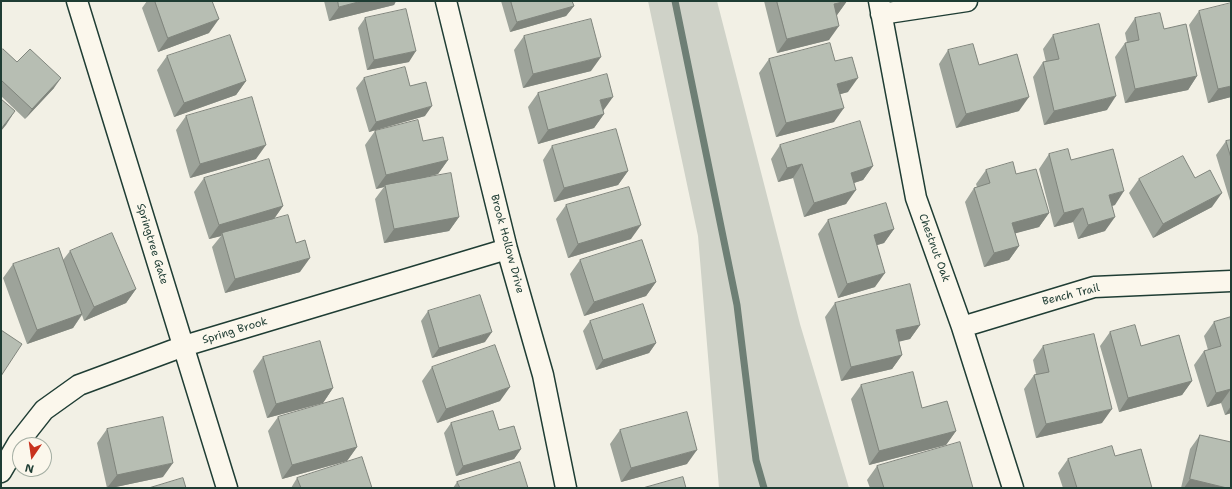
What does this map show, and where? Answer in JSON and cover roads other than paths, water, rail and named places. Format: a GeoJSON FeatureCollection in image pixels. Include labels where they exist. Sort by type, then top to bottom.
{"type":"FeatureCollection","features":[{"type":"Feature","properties":{"kind":"street","name":"Springtree Gate"},"geometry":{"type":"LineString","coordinates":[[77,1],[227,488]]}},
{"type":"Feature","properties":{"kind":"street","name":"Brook Hollow Drive"},"geometry":{"type":"LineString","coordinates":[[446,1],[507,250],[543,375],[566,488]]}},
{"type":"Feature","properties":{"kind":"street"},"geometry":{"type":"LineString","coordinates":[[880,8],[967,1]]}},
{"type":"Feature","properties":{"kind":"street","name":"Chestnut Oak"},"geometry":{"type":"LineString","coordinates":[[880,8],[916,198],[962,327],[1014,488]]}},
{"type":"Feature","properties":{"kind":"street","name":"Spring Brook"},"geometry":{"type":"LineString","coordinates":[[1,472],[18,443],[44,410],[79,385],[184,346],[507,250]]}},
{"type":"Feature","properties":{"kind":"street","name":"Bench Trail"},"geometry":{"type":"LineString","coordinates":[[962,327],[1094,287],[1231,281]]}},
{"type":"Feature","properties":{"kind":"waterway"},"geometry":{"type":"LineString","coordinates":[[675,1],[737,305],[756,460],[764,488]]}}]}
